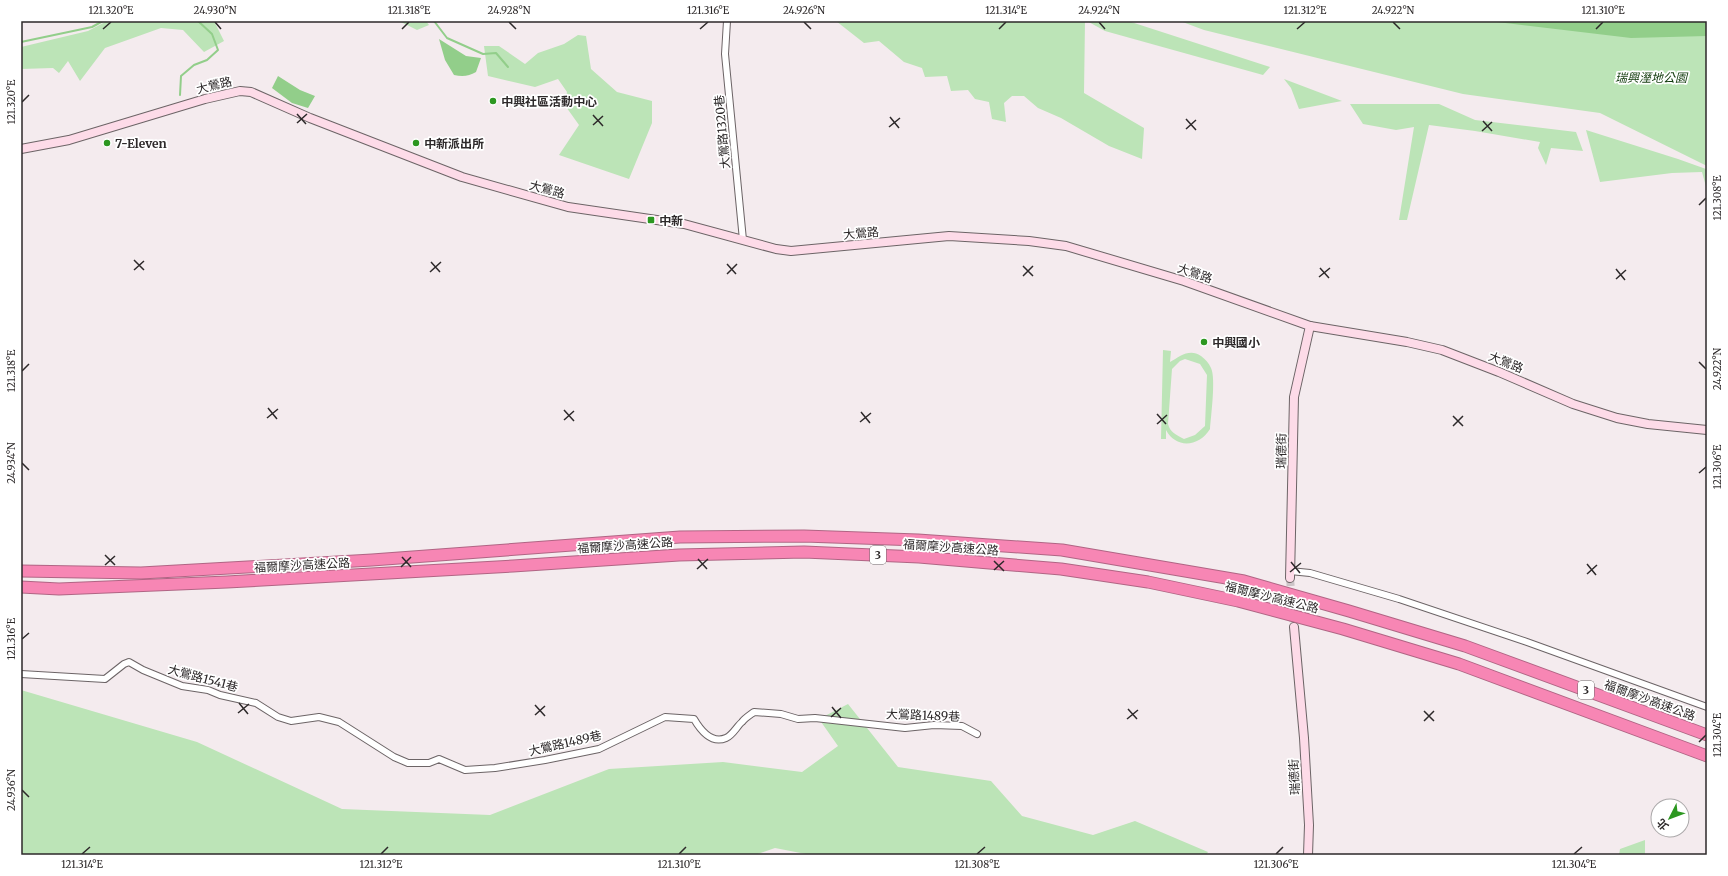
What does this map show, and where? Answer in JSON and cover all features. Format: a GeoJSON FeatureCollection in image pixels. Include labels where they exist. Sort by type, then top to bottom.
{"type":"FeatureCollection","features":[{"type":"Feature","properties":{"kind":"highway","name":"福爾摩沙高速公路"},"geometry":{"type":"LineString","coordinates":[[21,571],[141,573],[372,560],[680,537],[804,536],[918,540],[1062,550],[1244,581],[1349,610],[1465,646],[1707,735]]}},
{"type":"Feature","properties":{"kind":"highway","name":"福爾摩沙高速公路"},"geometry":{"type":"LineString","coordinates":[[21,587],[59,589],[227,582],[505,567],[680,555],[804,552],[919,557],[1061,569],[1148,582],[1238,601],[1343,629],[1460,664],[1707,756]]}},
{"type":"Feature","properties":{"kind":"street","name":"大鶯路1320巷"},"geometry":{"type":"LineString","coordinates":[[727,21],[725,54],[743,240]]}},
{"type":"Feature","properties":{"kind":"street","name":"大鶯路"},"geometry":{"type":"LineString","coordinates":[[21,150],[69,140],[205,99],[240,91],[251,92],[310,118],[462,178],[568,207],[672,222],[776,249],[791,251],[949,236],[1053,243],[1166,275],[1310,326],[1407,342],[1442,350],[1499,372],[1573,404],[1617,418],[1648,424],[1707,430]]}},
{"type":"Feature","properties":{"kind":"street","name":"瑞德街"},"geometry":{"type":"LineString","coordinates":[[1290,574],[1294,396],[1310,326]]}},
{"type":"Feature","properties":{"kind":"street"},"geometry":{"type":"LineString","coordinates":[[1290,574],[1310,573],[1399,600],[1527,642],[1707,707]]}},
{"type":"Feature","properties":{"kind":"street","name":"瑞德街"},"geometry":{"type":"LineString","coordinates":[[1294,627],[1304,738],[1309,826],[1308,855]]}},
{"type":"Feature","properties":{"kind":"street","name":"大鶯路1541巷"},"geometry":{"type":"LineString","coordinates":[[21,674],[105,679],[124,664],[129,662],[142,670],[182,686],[208,690],[220,695],[252,702],[268,709]]}},
{"type":"Feature","properties":{"kind":"street","name":"大鶯路1489巷"},"geometry":{"type":"LineString","coordinates":[[268,709],[278,718],[291,721],[319,717],[339,722],[394,757],[408,762],[429,763],[439,759],[465,770],[495,768],[599,749],[665,717],[694,719],[699,728],[707,736],[719,739],[729,736],[743,720],[754,712],[781,714],[798,719],[815,718],[905,728],[934,725],[962,726],[977,734]]}},
{"type":"Feature","properties":{"kind":"green space"},"geometry":{"type":"Polygon","coordinates":[[[107,21],[214,21],[224,41],[204,52],[183,30],[161,28],[105,48],[80,81],[68,61],[59,73],[53,68],[21,69],[21,47],[88,31],[107,21]]]}},
{"type":"Feature","properties":{"kind":"green space"},"geometry":{"type":"Polygon","coordinates":[[[399,21],[426,21],[429,25],[417,30],[399,21]]]}},
{"type":"Feature","properties":{"kind":"green space"},"geometry":{"type":"Polygon","coordinates":[[[836,21],[1085,21],[1084,93],[1144,128],[1142,159],[1109,146],[1061,118],[1038,108],[1024,96],[1012,96],[1004,103],[1006,122],[992,119],[989,102],[975,99],[968,90],[951,91],[947,76],[925,77],[922,68],[904,62],[879,41],[864,43],[836,21]]]}},
{"type":"Feature","properties":{"kind":"green space"},"geometry":{"type":"Polygon","coordinates":[[[1087,21],[1128,21],[1270,67],[1263,75],[1105,31],[1087,21]]]}},
{"type":"Feature","properties":{"kind":"green space","name":"瑞興溼地公園"},"geometry":{"type":"Polygon","coordinates":[[[1180,21],[1707,21],[1707,166],[1600,113],[1463,94],[1204,30],[1180,21]]]}},
{"type":"Feature","properties":{"kind":"green space"},"geometry":{"type":"Polygon","coordinates":[[[578,35],[586,36],[591,69],[617,92],[652,101],[652,123],[629,179],[559,155],[579,125],[564,104],[567,92],[558,79],[535,87],[488,76],[484,46],[499,46],[525,64],[538,53],[564,44],[578,35]]]}},
{"type":"Feature","properties":{"kind":"green space"},"geometry":{"type":"Polygon","coordinates":[[[1284,79],[1342,101],[1299,109],[1291,88],[1284,79]]]}},
{"type":"Feature","properties":{"kind":"green space"},"geometry":{"type":"Polygon","coordinates":[[[1350,104],[1439,104],[1475,120],[1576,132],[1583,151],[1551,148],[1546,165],[1538,148],[1540,142],[1429,125],[1407,220],[1399,220],[1414,127],[1396,130],[1363,124],[1350,104]]]}},
{"type":"Feature","properties":{"kind":"green space"},"geometry":{"type":"Polygon","coordinates":[[[1586,130],[1706,169],[1707,190],[1702,172],[1672,173],[1600,182],[1586,130]]]}},
{"type":"Feature","properties":{"kind":"green space"},"geometry":{"type":"Polygon","coordinates":[[[1163,350],[1171,351],[1170,362],[1185,354],[1197,354],[1208,363],[1212,373],[1213,397],[1210,429],[1205,435],[1194,442],[1181,443],[1170,436],[1166,430],[1166,439],[1161,439],[1163,350]],[[1185,359],[1180,361],[1172,369],[1168,424],[1176,435],[1184,439],[1195,435],[1205,426],[1207,375],[1200,364],[1185,359]]]}},
{"type":"Feature","properties":{"kind":"green space"},"geometry":{"type":"Polygon","coordinates":[[[21,690],[197,742],[342,809],[490,815],[609,769],[723,762],[802,772],[838,746],[819,719],[848,704],[898,767],[991,781],[1022,816],[1093,835],[1135,821],[1208,852],[1206,855],[811,855],[775,848],[755,855],[21,855],[21,690]]]}},
{"type":"Feature","properties":{"kind":"green space"},"geometry":{"type":"Polygon","coordinates":[[[1645,840],[1645,855],[1619,855],[1620,849],[1645,840]]]}},
{"type":"Feature","properties":{"kind":"shaded area"},"geometry":{"type":"Polygon","coordinates":[[[1489,21],[1707,21],[1707,36],[1631,38],[1489,21]]]}},
{"type":"Feature","properties":{"kind":"shaded area"},"geometry":{"type":"Polygon","coordinates":[[[439,39],[466,56],[481,58],[476,72],[466,76],[454,75],[445,60],[439,39]]]}},
{"type":"Feature","properties":{"kind":"shaded area"},"geometry":{"type":"Polygon","coordinates":[[[278,76],[300,90],[315,96],[308,108],[292,103],[272,88],[278,76]]]}},
{"type":"Feature","properties":{"kind":"waterway"},"geometry":{"type":"LineString","coordinates":[[21,42],[92,27],[103,21]]}},
{"type":"Feature","properties":{"kind":"waterway"},"geometry":{"type":"LineString","coordinates":[[180,95],[181,76],[194,65],[207,60],[218,50],[212,34],[198,21]]}},
{"type":"Feature","properties":{"kind":"waterway"},"geometry":{"type":"LineString","coordinates":[[434,21],[447,38],[483,54],[496,53],[508,67]]}},
{"type":"Feature","properties":{"kind":"tunnel"},"geometry":{"type":"LineString","coordinates":[[1290,578],[1294,627]]}},
{"type":"Feature","properties":{"kind":"place","name":"中興社區活動中心"},"geometry":{"type":"Point","coordinates":[493,101]}},
{"type":"Feature","properties":{"kind":"place","name":"7-Eleven"},"geometry":{"type":"Point","coordinates":[107,143]}},
{"type":"Feature","properties":{"kind":"place","name":"中新派出所"},"geometry":{"type":"Point","coordinates":[416,143]}},
{"type":"Feature","properties":{"kind":"place","name":"中新"},"geometry":{"type":"Point","coordinates":[651,220]}},
{"type":"Feature","properties":{"kind":"place","name":"中興國小"},"geometry":{"type":"Point","coordinates":[1204,342]}}]}
